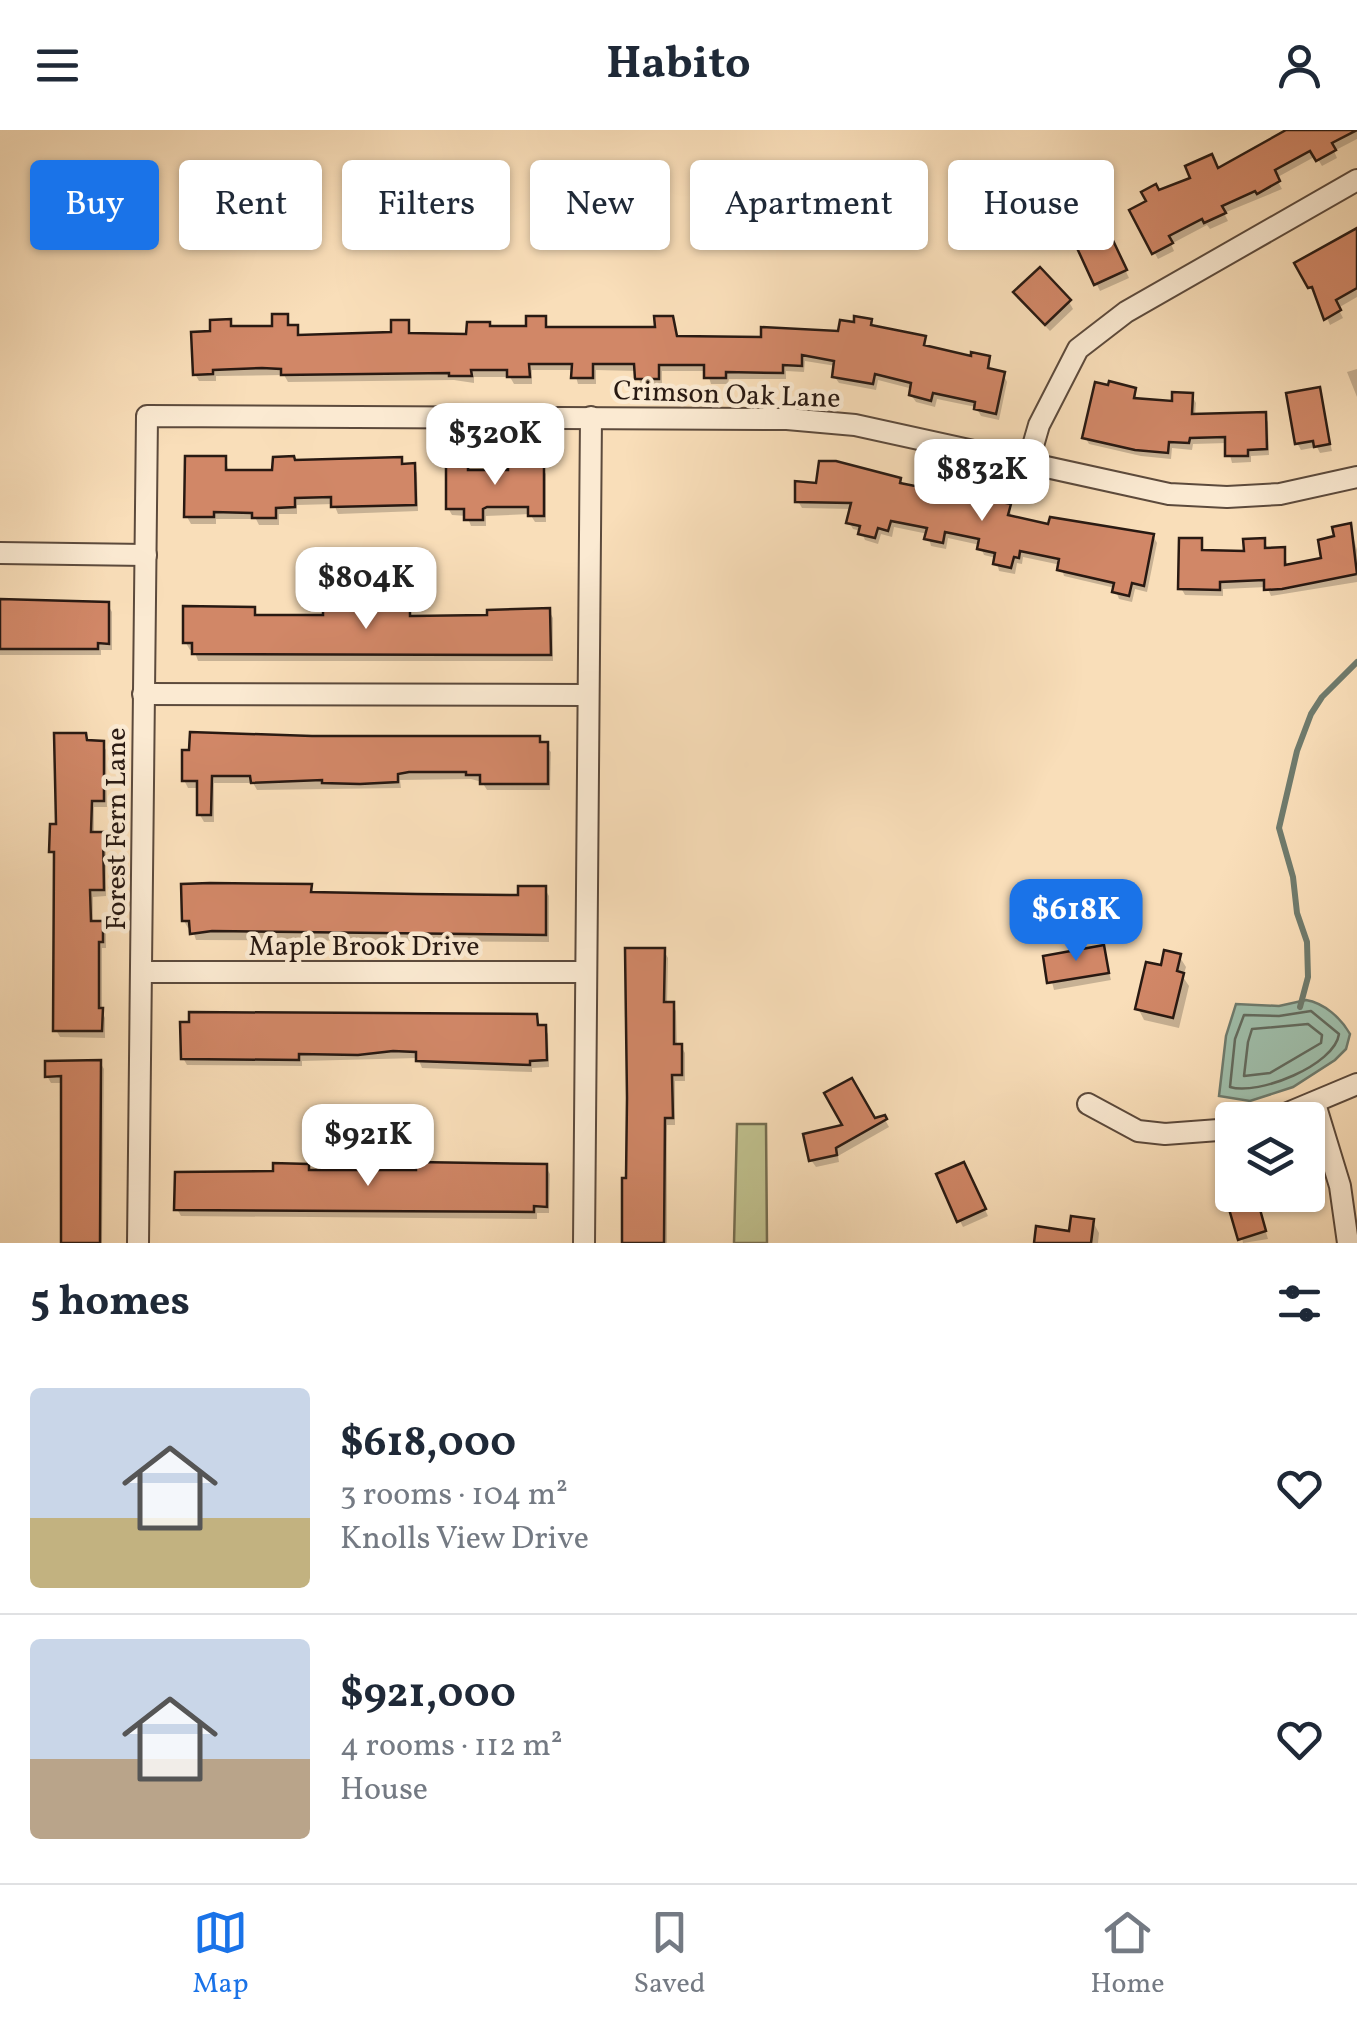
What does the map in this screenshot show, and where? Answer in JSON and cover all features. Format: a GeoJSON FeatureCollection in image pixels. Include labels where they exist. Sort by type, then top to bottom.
{"type":"FeatureCollection","features":[{"type":"Feature","properties":{"kind":"street"},"geometry":{"type":"LineString","coordinates":[[1028,463],[1038,425],[1078,350],[1126,312],[1357,180]]}},
{"type":"Feature","properties":{"kind":"street","name":"Crimson Oak Lane"},"geometry":{"type":"LineString","coordinates":[[147,416],[787,419],[855,425],[1140,489],[1198,496],[1280,494],[1357,478]]}},
{"type":"Feature","properties":{"kind":"street","name":"Forest Fern Lane"},"geometry":{"type":"LineString","coordinates":[[138,1243],[147,416]]}},
{"type":"Feature","properties":{"kind":"street"},"geometry":{"type":"LineString","coordinates":[[584,1243],[591,417]]}},
{"type":"Feature","properties":{"kind":"street"},"geometry":{"type":"LineString","coordinates":[[0,552],[146,555]]}},
{"type":"Feature","properties":{"kind":"street"},"geometry":{"type":"LineString","coordinates":[[143,694],[587,695]]}},
{"type":"Feature","properties":{"kind":"street","name":"Maple Brook Drive"},"geometry":{"type":"LineString","coordinates":[[142,972],[586,972]]}},
{"type":"Feature","properties":{"kind":"street"},"geometry":{"type":"LineString","coordinates":[[1319,1102],[1357,1084]]}},
{"type":"Feature","properties":{"kind":"street"},"geometry":{"type":"LineString","coordinates":[[1088,1104],[1138,1131],[1165,1134],[1215,1130]]}},
{"type":"Feature","properties":{"kind":"street"},"geometry":{"type":"LineString","coordinates":[[1325,1137],[1340,1186],[1348,1243]]}},
{"type":"Feature","properties":{"kind":"green space"},"geometry":{"type":"Polygon","coordinates":[[[737,1124],[766,1124],[767,1243],[734,1243],[737,1124]]]}},
{"type":"Feature","properties":{"kind":"water"},"geometry":{"type":"Polygon","coordinates":[[[1306,1000],[1325,1008],[1342,1022],[1350,1034],[1346,1049],[1293,1087],[1250,1101],[1219,1096],[1226,1036],[1236,1004],[1279,1006],[1306,1000]]]}},
{"type":"Feature","properties":{"kind":"building"},"geometry":{"type":"Polygon","coordinates":[[[1286,130],[1357,130],[1332,143],[1336,150],[1316,161],[1310,151],[1275,170],[1280,181],[1222,206],[1226,213],[1204,223],[1202,219],[1169,236],[1173,243],[1152,254],[1129,210],[1146,201],[1141,192],[1156,184],[1159,190],[1190,178],[1185,166],[1212,154],[1218,168],[1286,130]]]}},
{"type":"Feature","properties":{"kind":"building"},"geometry":{"type":"Polygon","coordinates":[[[1357,228],[1357,288],[1336,300],[1341,310],[1324,320],[1312,287],[1308,288],[1294,263],[1357,228]]]}},
{"type":"Feature","properties":{"kind":"building"},"geometry":{"type":"Polygon","coordinates":[[[1114,243],[1127,270],[1094,285],[1078,250],[1114,250],[1114,243]]]}},
{"type":"Feature","properties":{"kind":"building"},"geometry":{"type":"Polygon","coordinates":[[[1040,267],[1071,300],[1045,325],[1013,292],[1040,267]]]}},
{"type":"Feature","properties":{"kind":"building"},"geometry":{"type":"Polygon","coordinates":[[[272,314],[288,314],[288,325],[298,325],[298,335],[391,332],[391,320],[409,320],[409,333],[466,334],[467,322],[526,326],[526,316],[546,316],[546,327],[655,327],[654,316],[673,316],[677,336],[761,337],[761,327],[838,331],[840,320],[854,322],[854,316],[872,319],[871,325],[926,336],[924,345],[971,356],[971,352],[990,356],[988,368],[1005,372],[996,414],[974,409],[975,402],[933,393],[931,401],[909,395],[911,383],[875,374],[873,384],[832,377],[834,361],[802,355],[802,366],[783,365],[783,373],[726,372],[726,378],[704,378],[704,365],[659,365],[659,379],[635,379],[634,364],[593,364],[593,378],[571,378],[572,364],[529,364],[530,377],[507,377],[507,370],[471,370],[472,376],[281,375],[281,369],[262,368],[193,375],[191,332],[210,331],[210,320],[231,319],[231,326],[272,326],[272,314]]]}},
{"type":"Feature","properties":{"kind":"building"},"geometry":{"type":"Polygon","coordinates":[[[1109,381],[1136,388],[1134,398],[1172,401],[1172,392],[1193,393],[1192,414],[1266,412],[1267,449],[1248,450],[1248,456],[1225,456],[1225,437],[1190,438],[1189,443],[1169,442],[1168,453],[1082,438],[1095,382],[1108,385],[1109,381]]]}},
{"type":"Feature","properties":{"kind":"building"},"geometry":{"type":"Polygon","coordinates":[[[1320,387],[1330,444],[1295,444],[1286,393],[1320,387]]]}},
{"type":"Feature","properties":{"kind":"building"},"geometry":{"type":"Polygon","coordinates":[[[185,456],[226,456],[226,470],[272,470],[273,457],[402,457],[402,464],[415,463],[416,505],[331,507],[331,497],[295,498],[295,507],[276,508],[276,518],[214,512],[214,517],[184,517],[185,456]]]}},
{"type":"Feature","properties":{"kind":"building"},"geometry":{"type":"Polygon","coordinates":[[[446,458],[468,459],[468,470],[508,470],[508,459],[530,459],[530,465],[544,465],[544,516],[528,516],[528,507],[487,507],[483,509],[483,520],[464,520],[464,509],[446,509],[446,458]]]}},
{"type":"Feature","properties":{"kind":"building"},"geometry":{"type":"Polygon","coordinates":[[[819,461],[836,461],[901,478],[900,483],[940,491],[941,486],[965,491],[1011,504],[1008,515],[1048,524],[1050,517],[1154,534],[1144,586],[1132,583],[1129,596],[1112,592],[1114,583],[1057,570],[1059,559],[1020,551],[1011,568],[993,564],[995,553],[977,549],[979,539],[945,532],[943,543],[924,539],[927,528],[891,521],[888,531],[878,528],[875,538],[858,534],[860,526],[846,523],[851,503],[795,502],[795,481],[816,483],[819,461]]]}},
{"type":"Feature","properties":{"kind":"building"},"geometry":{"type":"Polygon","coordinates":[[[1351,523],[1357,574],[1282,589],[1264,590],[1264,580],[1220,582],[1220,590],[1178,589],[1179,538],[1202,538],[1202,550],[1244,551],[1243,539],[1265,538],[1265,548],[1285,547],[1285,565],[1321,558],[1318,540],[1334,536],[1332,527],[1351,523]]]}},
{"type":"Feature","properties":{"kind":"building"},"geometry":{"type":"Polygon","coordinates":[[[0,599],[109,602],[109,644],[98,643],[98,649],[0,649],[0,599]]]}},
{"type":"Feature","properties":{"kind":"building"},"geometry":{"type":"Polygon","coordinates":[[[183,606],[255,607],[255,615],[323,615],[323,606],[410,610],[410,616],[487,615],[487,610],[550,608],[551,655],[192,654],[192,643],[183,643],[183,606]]]}},
{"type":"Feature","properties":{"kind":"building"},"geometry":{"type":"Polygon","coordinates":[[[190,732],[540,736],[540,742],[548,742],[548,784],[480,784],[480,775],[466,772],[409,772],[398,774],[398,782],[360,784],[322,780],[251,783],[250,776],[212,776],[211,815],[197,815],[197,781],[182,781],[182,750],[189,750],[190,732]]]}},
{"type":"Feature","properties":{"kind":"building"},"geometry":{"type":"Polygon","coordinates":[[[54,733],[86,733],[87,740],[104,741],[104,801],[92,801],[91,832],[103,832],[104,890],[90,890],[91,921],[103,921],[103,942],[99,942],[102,1031],[53,1031],[54,852],[49,852],[50,824],[56,824],[54,733]]]}},
{"type":"Feature","properties":{"kind":"building"},"geometry":{"type":"Polygon","coordinates":[[[181,884],[312,884],[311,892],[518,895],[518,886],[546,886],[546,935],[212,931],[190,934],[189,921],[182,921],[181,884]]]}},
{"type":"Feature","properties":{"kind":"building"},"geometry":{"type":"Polygon","coordinates":[[[1104,945],[1109,973],[1047,983],[1043,956],[1104,945]]]}},
{"type":"Feature","properties":{"kind":"building"},"geometry":{"type":"Polygon","coordinates":[[[625,948],[665,948],[664,1002],[674,1002],[674,1044],[682,1044],[682,1075],[672,1075],[673,1118],[665,1118],[664,1243],[622,1243],[627,1098],[625,948]]]}},
{"type":"Feature","properties":{"kind":"building"},"geometry":{"type":"Polygon","coordinates":[[[1164,950],[1181,954],[1177,971],[1184,973],[1173,1018],[1135,1009],[1146,962],[1161,965],[1164,950]]]}},
{"type":"Feature","properties":{"kind":"building"},"geometry":{"type":"Polygon","coordinates":[[[189,1012],[537,1014],[538,1025],[546,1025],[547,1060],[530,1061],[530,1065],[416,1061],[416,1052],[393,1051],[299,1054],[299,1060],[181,1059],[180,1022],[189,1022],[189,1012]]]}},
{"type":"Feature","properties":{"kind":"building"},"geometry":{"type":"Polygon","coordinates":[[[101,1060],[100,1243],[61,1243],[61,1076],[45,1077],[45,1061],[101,1060]]]}},
{"type":"Feature","properties":{"kind":"building"},"geometry":{"type":"Polygon","coordinates":[[[852,1078],[875,1118],[885,1115],[887,1119],[836,1148],[837,1155],[809,1161],[803,1134],[842,1125],[824,1093],[852,1078]]]}},
{"type":"Feature","properties":{"kind":"building"},"geometry":{"type":"Polygon","coordinates":[[[416,1162],[547,1164],[547,1207],[534,1206],[534,1212],[174,1210],[175,1172],[273,1171],[273,1163],[309,1164],[309,1170],[416,1170],[416,1162]]]}},
{"type":"Feature","properties":{"kind":"building"},"geometry":{"type":"Polygon","coordinates":[[[964,1162],[986,1209],[957,1222],[936,1174],[964,1162]]]}},
{"type":"Feature","properties":{"kind":"building"},"geometry":{"type":"Polygon","coordinates":[[[1230,1212],[1261,1212],[1266,1231],[1238,1240],[1230,1212]]]}},
{"type":"Feature","properties":{"kind":"building"},"geometry":{"type":"Polygon","coordinates":[[[1071,1216],[1094,1219],[1091,1243],[1034,1243],[1036,1226],[1069,1231],[1071,1216]]]}},
{"type":"Feature","properties":{"kind":"waterway"},"geometry":{"type":"LineString","coordinates":[[1300,1007],[1308,977],[1307,942],[1279,828],[1297,751],[1311,714],[1322,697],[1357,662]]}}]}
